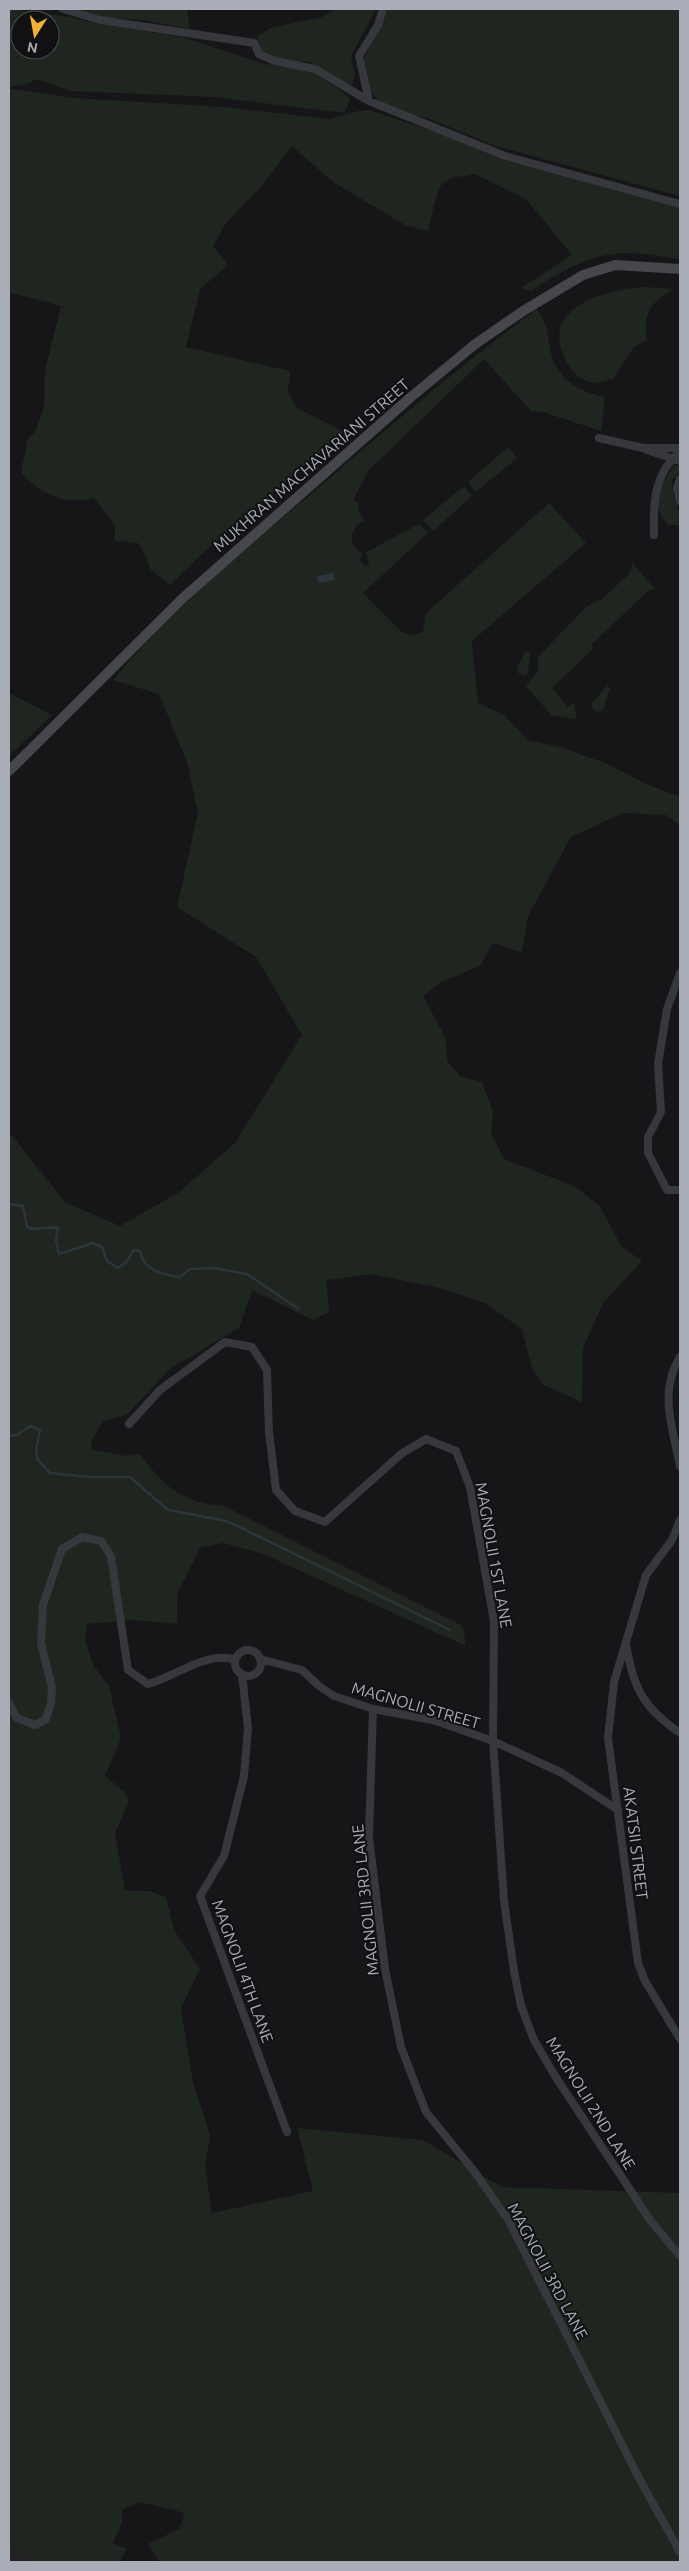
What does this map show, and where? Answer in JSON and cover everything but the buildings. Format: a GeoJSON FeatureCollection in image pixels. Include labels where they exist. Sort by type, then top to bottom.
{"type":"FeatureCollection","features":[{"type":"Feature","properties":{"kind":"main road","name":"MUKHRAN MACHAVARIANI STREET"},"geometry":{"type":"LineString","coordinates":[[9,771],[183,598],[411,397],[474,345],[522,311],[583,275],[615,265],[680,269]]}},
{"type":"Feature","properties":{"kind":"street"},"geometry":{"type":"LineString","coordinates":[[62,9],[100,20],[254,43],[259,54],[275,61],[315,69],[369,101],[505,156],[680,204]]}},
{"type":"Feature","properties":{"kind":"street"},"geometry":{"type":"LineString","coordinates":[[369,101],[359,56],[378,25],[384,9]]}},
{"type":"Feature","properties":{"kind":"street"},"geometry":{"type":"LineString","coordinates":[[599,438],[643,448],[676,460]]}},
{"type":"Feature","properties":{"kind":"street"},"geometry":{"type":"LineString","coordinates":[[643,448],[680,448]]}},
{"type":"Feature","properties":{"kind":"street"},"geometry":{"type":"LineString","coordinates":[[654,535],[656,489],[680,452]]}},
{"type":"Feature","properties":{"kind":"street"},"geometry":{"type":"LineString","coordinates":[[680,479],[678,488],[680,501]]}},
{"type":"Feature","properties":{"kind":"street"},"geometry":{"type":"LineString","coordinates":[[680,973],[668,1009],[658,1064],[661,1112],[648,1137],[648,1153],[667,1190],[680,1190]]}},
{"type":"Feature","properties":{"kind":"street","name":"MAGNOLII 1ST LANE"},"geometry":{"type":"LineString","coordinates":[[128,1424],[160,1390],[225,1342],[252,1347],[267,1370],[269,1432],[276,1490],[295,1511],[325,1522],[401,1454],[426,1439],[456,1451],[470,1487],[494,1621],[493,1741]]}},
{"type":"Feature","properties":{"kind":"street"},"geometry":{"type":"LineString","coordinates":[[680,1358],[672,1370],[667,1390],[680,1466]]}},
{"type":"Feature","properties":{"kind":"street","name":"AKATSII STREET"},"geometry":{"type":"LineString","coordinates":[[680,1520],[672,1540],[646,1576],[614,1682],[608,1738],[638,1963],[645,1981],[680,2039]]}},
{"type":"Feature","properties":{"kind":"street"},"geometry":{"type":"LineString","coordinates":[[9,1703],[17,1718],[35,1725],[46,1720],[51,1703],[52,1688],[41,1643],[43,1605],[62,1549],[82,1537],[101,1541],[112,1556],[128,1670],[148,1684],[164,1680],[182,1668],[225,1656],[235,1660]]}},
{"type":"Feature","properties":{"kind":"street"},"geometry":{"type":"LineString","coordinates":[[626,1642],[632,1678],[644,1700],[661,1720],[680,1733],[680,1738]]}},
{"type":"Feature","properties":{"kind":"street"},"geometry":{"type":"LineString","coordinates":[[247,1650],[255,1652],[260,1659],[260,1668],[254,1674],[242,1674],[236,1668],[235,1660],[239,1653],[247,1650]]}},
{"type":"Feature","properties":{"kind":"street","name":"MAGNOLII STREET"},"geometry":{"type":"LineString","coordinates":[[260,1659],[302,1670],[318,1686],[334,1696],[373,1709],[433,1720],[493,1741],[562,1773],[618,1810]]}},
{"type":"Feature","properties":{"kind":"street","name":"MAGNOLII 4TH LANE"},"geometry":{"type":"LineString","coordinates":[[242,1674],[248,1728],[244,1776],[224,1856],[200,1896],[287,2132]]}},
{"type":"Feature","properties":{"kind":"street","name":"MAGNOLII 3RD LANE"},"geometry":{"type":"LineString","coordinates":[[373,1709],[369,1837],[386,1969],[401,2047],[426,2112],[474,2171],[509,2221],[640,2480],[680,2552]]}},
{"type":"Feature","properties":{"kind":"street","name":"MAGNOLII 2ND LANE"},"geometry":{"type":"LineString","coordinates":[[493,1741],[504,1901],[521,2006],[534,2040],[555,2076],[650,2220],[680,2256]]}},
{"type":"Feature","properties":{"kind":"shaded area"},"geometry":{"type":"Polygon","coordinates":[[[9,9],[17,10],[10,10],[10,60],[60,60],[60,16],[182,37],[261,63],[312,72],[340,90],[350,99],[345,113],[214,97],[71,91],[36,79],[30,83],[9,87],[9,9]]]}},
{"type":"Feature","properties":{"kind":"shaded area"},"geometry":{"type":"Polygon","coordinates":[[[87,9],[187,9],[190,29],[145,20],[98,18],[84,12],[87,9]]]}},
{"type":"Feature","properties":{"kind":"shaded area"},"geometry":{"type":"Polygon","coordinates":[[[337,9],[376,9],[351,56],[355,76],[350,89],[311,62],[282,60],[259,49],[257,37],[270,28],[322,17],[337,9]]]}},
{"type":"Feature","properties":{"kind":"shaded area"},"geometry":{"type":"Polygon","coordinates":[[[388,9],[680,9],[680,196],[496,146],[430,119],[403,113],[380,102],[363,85],[363,61],[388,9]]]}},
{"type":"Feature","properties":{"kind":"shaded area"},"geometry":{"type":"Polygon","coordinates":[[[9,90],[74,98],[224,107],[329,119],[369,110],[439,133],[500,159],[680,207],[680,259],[635,253],[597,257],[568,269],[531,291],[521,288],[572,255],[526,199],[475,174],[451,178],[441,185],[435,200],[428,231],[407,226],[333,182],[292,146],[260,188],[226,223],[213,246],[228,265],[200,289],[186,347],[290,371],[288,392],[297,408],[344,432],[206,550],[170,585],[150,569],[146,556],[138,543],[115,541],[115,526],[94,498],[73,500],[54,496],[37,487],[21,473],[28,438],[35,432],[44,407],[45,371],[61,306],[9,292],[9,90]]]}},
{"type":"Feature","properties":{"kind":"shaded area"},"geometry":{"type":"Polygon","coordinates":[[[643,287],[675,289],[660,298],[651,309],[646,323],[647,340],[633,348],[613,379],[593,382],[579,377],[567,364],[560,346],[559,337],[563,321],[578,306],[588,300],[610,292],[643,287]]]}},
{"type":"Feature","properties":{"kind":"shaded area"},"geometry":{"type":"Polygon","coordinates":[[[537,309],[546,328],[552,356],[560,372],[580,389],[605,397],[601,431],[543,412],[531,411],[484,359],[369,470],[354,501],[359,504],[358,509],[364,521],[353,532],[352,541],[361,552],[362,557],[359,560],[366,567],[369,564],[366,552],[419,524],[428,533],[363,593],[402,632],[413,635],[423,632],[426,613],[549,503],[586,543],[472,641],[478,703],[504,715],[528,740],[560,747],[608,764],[644,783],[680,797],[680,825],[666,815],[623,813],[571,837],[528,916],[522,952],[493,943],[480,966],[441,982],[423,996],[446,1039],[447,1061],[460,1076],[482,1082],[493,1112],[491,1133],[504,1159],[574,1186],[600,1206],[621,1246],[642,1261],[603,1303],[583,1348],[582,1402],[543,1385],[532,1368],[522,1329],[485,1303],[440,1288],[372,1274],[326,1280],[329,1312],[313,1320],[252,1290],[239,1328],[171,1368],[126,1415],[103,1421],[91,1441],[93,1450],[127,1456],[140,1454],[157,1476],[186,1497],[224,1506],[463,1626],[466,1646],[263,1554],[223,1543],[200,1548],[177,1594],[177,1624],[134,1620],[87,1624],[85,1640],[93,1665],[109,1686],[121,1738],[105,1776],[125,1792],[129,1802],[115,1833],[125,1891],[149,1891],[166,1897],[174,1930],[200,1969],[181,2008],[193,2082],[210,2135],[205,2166],[212,2213],[313,2191],[297,2128],[423,2140],[502,2187],[680,2193],[680,2562],[159,2562],[148,2544],[179,2529],[185,2513],[140,2502],[122,2510],[122,2523],[113,2543],[127,2549],[119,2562],[29,2562],[30,2555],[9,2550],[9,1132],[65,1202],[120,1226],[178,1193],[235,1143],[302,1035],[256,957],[177,907],[198,813],[187,762],[159,694],[113,680],[160,628],[237,557],[425,397],[537,309]]]}},
{"type":"Feature","properties":{"kind":"shaded area"},"geometry":{"type":"Polygon","coordinates":[[[508,447],[517,458],[476,492],[468,482],[508,447]]]}},
{"type":"Feature","properties":{"kind":"shaded area"},"geometry":{"type":"Polygon","coordinates":[[[675,465],[680,466],[680,472],[672,480],[680,525],[668,525],[662,517],[658,502],[665,480],[675,465]]]}},
{"type":"Feature","properties":{"kind":"shaded area"},"geometry":{"type":"Polygon","coordinates":[[[464,486],[472,496],[433,531],[423,520],[464,486]]]}},
{"type":"Feature","properties":{"kind":"shaded area"},"geometry":{"type":"Polygon","coordinates":[[[632,563],[655,589],[649,590],[591,645],[593,649],[552,688],[568,707],[574,702],[577,719],[552,716],[526,686],[538,671],[538,657],[587,606],[602,599],[630,573],[632,563]]]}},
{"type":"Feature","properties":{"kind":"shaded area"},"geometry":{"type":"Polygon","coordinates":[[[333,573],[335,580],[318,583],[317,576],[333,573]]]}},
{"type":"Feature","properties":{"kind":"shaded area"},"geometry":{"type":"Polygon","coordinates":[[[525,652],[530,653],[528,674],[523,676],[518,673],[517,668],[525,652]]]}},
{"type":"Feature","properties":{"kind":"shaded area"},"geometry":{"type":"Polygon","coordinates":[[[608,685],[610,689],[603,710],[598,712],[593,709],[591,704],[608,685]]]}},
{"type":"Feature","properties":{"kind":"shaded area"},"geometry":{"type":"Polygon","coordinates":[[[9,693],[52,715],[9,756],[9,693]]]}},
{"type":"Feature","properties":{"kind":"shaded area"},"geometry":{"type":"Polygon","coordinates":[[[9,2550],[30,2555],[29,2562],[9,2562],[9,2550]]]}},
{"type":"Feature","properties":{"kind":"waterway"},"geometry":{"type":"LineString","coordinates":[[9,1204],[23,1206],[27,1227],[32,1229],[58,1227],[56,1240],[59,1254],[93,1243],[102,1247],[107,1261],[118,1268],[126,1262],[134,1250],[140,1251],[145,1263],[155,1271],[167,1275],[180,1277],[190,1269],[213,1268],[247,1274],[299,1309]]}},
{"type":"Feature","properties":{"kind":"waterway"},"geometry":{"type":"LineString","coordinates":[[9,1436],[17,1435],[30,1426],[40,1430],[36,1450],[38,1460],[50,1473],[88,1477],[130,1477],[168,1510],[227,1521],[450,1630]]}}]}
